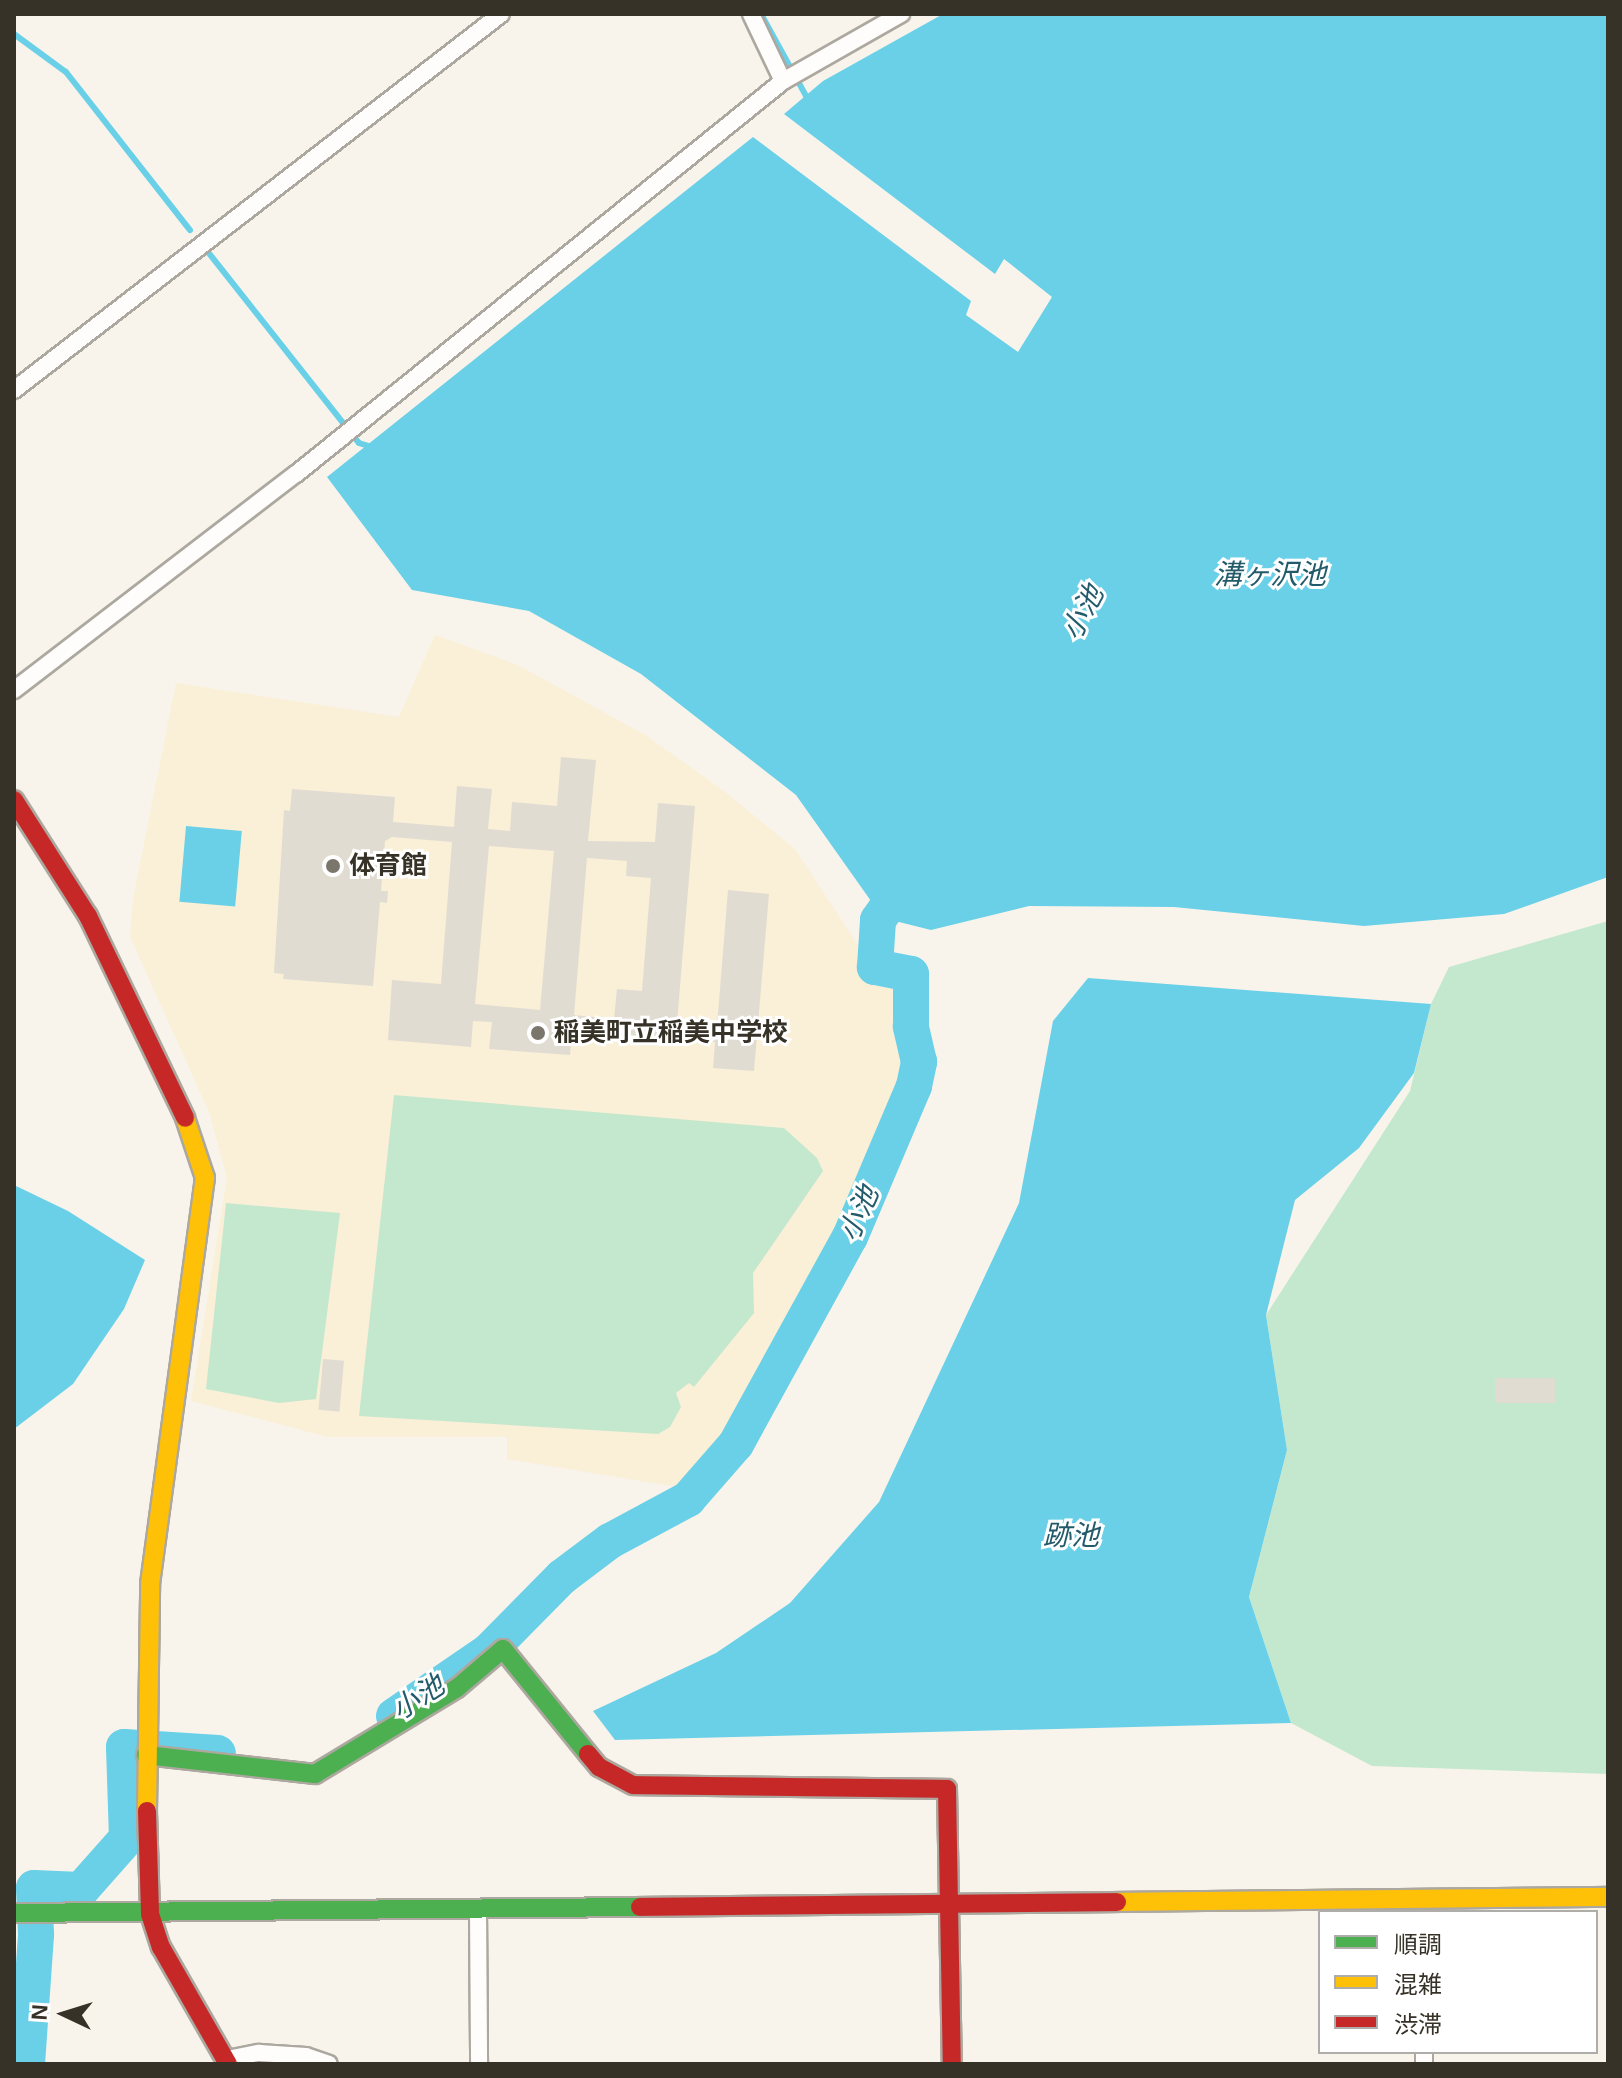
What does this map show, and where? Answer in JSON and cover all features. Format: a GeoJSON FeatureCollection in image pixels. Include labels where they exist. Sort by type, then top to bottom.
{"type":"FeatureCollection","features":[{"type":"Feature","properties":{"kind":"street"},"geometry":{"type":"LineString","coordinates":[[751,14],[783,81]]}},
{"type":"Feature","properties":{"kind":"street"},"geometry":{"type":"LineString","coordinates":[[14,690],[296,474],[783,81],[901,14]]}},
{"type":"Feature","properties":{"kind":"street"},"geometry":{"type":"LineString","coordinates":[[14,390],[499,15]]}},
{"type":"Feature","properties":{"kind":"street"},"geometry":{"type":"LineString","coordinates":[[14,800],[88,916],[182,1108],[205,1178],[150,1584],[146,1755],[150,1914],[161,1947],[228,2061],[259,2053],[306,2056],[329,2064]]}},
{"type":"Feature","properties":{"kind":"street"},"geometry":{"type":"LineString","coordinates":[[146,1755],[315,1774],[457,1688],[503,1649],[599,1767],[633,1785],[947,1789],[952,2064]]}},
{"type":"Feature","properties":{"kind":"street"},"geometry":{"type":"LineString","coordinates":[[14,1913],[950,1905],[1422,1905],[1608,1897]]}},
{"type":"Feature","properties":{"kind":"street"},"geometry":{"type":"LineString","coordinates":[[478,1909],[479,2064]]}},
{"type":"Feature","properties":{"kind":"shaded area","name":"稲美町立稲美中学校"},"geometry":{"type":"Polygon","coordinates":[[[435,635],[518,665],[647,736],[724,791],[795,849],[865,956],[860,974],[898,986],[907,1079],[837,1246],[741,1415],[678,1487],[507,1459],[507,1437],[328,1437],[191,1401],[227,1178],[209,1112],[130,937],[133,899],[176,683],[399,717],[435,635]]]}},
{"type":"Feature","properties":{"kind":"green space"},"geometry":{"type":"Polygon","coordinates":[[[1608,921],[1608,1774],[1372,1766],[1291,1723],[1249,1597],[1287,1450],[1266,1315],[1410,1091],[1431,1004],[1449,967],[1608,921]]]}},
{"type":"Feature","properties":{"kind":"green space"},"geometry":{"type":"Polygon","coordinates":[[[394,1095],[784,1128],[817,1158],[823,1171],[753,1273],[754,1313],[694,1387],[689,1383],[676,1393],[681,1407],[670,1427],[658,1434],[359,1416],[394,1095]]]}},
{"type":"Feature","properties":{"kind":"green space"},"geometry":{"type":"Polygon","coordinates":[[[226,1203],[340,1213],[316,1399],[279,1403],[206,1389],[226,1203]]]}},
{"type":"Feature","properties":{"kind":"water","name":"溝ヶ沢池"},"geometry":{"type":"Polygon","coordinates":[[[943,14],[1608,14],[1608,877],[1504,914],[1364,926],[1174,907],[1029,906],[931,930],[883,918],[796,795],[641,674],[529,611],[412,590],[327,477],[753,137],[971,301],[966,315],[1018,352],[1052,297],[1004,259],[995,274],[784,114],[823,81],[943,14]]]}},
{"type":"Feature","properties":{"kind":"water"},"geometry":{"type":"Polygon","coordinates":[[[186,826],[242,831],[235,907],[179,902],[186,826]]]}},
{"type":"Feature","properties":{"kind":"water","name":"跡池"},"geometry":{"type":"Polygon","coordinates":[[[1088,978],[1431,1004],[1414,1073],[1359,1148],[1295,1200],[1266,1315],[1287,1450],[1249,1597],[1291,1723],[615,1740],[593,1711],[716,1653],[790,1603],[879,1502],[1019,1203],[1053,1021],[1088,978]]]}},
{"type":"Feature","properties":{"kind":"water"},"geometry":{"type":"Polygon","coordinates":[[[14,1185],[68,1211],[145,1260],[124,1309],[73,1384],[14,1429],[14,1185]]]}},
{"type":"Feature","properties":{"kind":"building"},"geometry":{"type":"Polygon","coordinates":[[[561,757],[596,760],[588,841],[655,842],[658,803],[695,806],[677,1023],[717,1026],[728,890],[769,894],[754,1071],[713,1068],[715,1042],[572,1030],[570,1055],[489,1049],[492,1022],[473,1021],[471,1047],[388,1040],[392,980],[441,984],[452,842],[392,837],[385,841],[381,891],[388,891],[387,903],[380,902],[373,986],[283,979],[284,974],[274,973],[284,810],[290,811],[292,789],[395,797],[393,822],[454,827],[457,786],[492,789],[488,829],[510,831],[512,802],[557,806],[561,757]],[[489,846],[475,1004],[540,1010],[554,851],[489,846]],[[587,858],[574,1015],[614,1019],[617,989],[642,991],[651,878],[626,876],[627,861],[587,858]]]}},
{"type":"Feature","properties":{"kind":"building"},"geometry":{"type":"Polygon","coordinates":[[[323,1359],[344,1361],[339,1412],[319,1410],[323,1359]]]}},
{"type":"Feature","properties":{"kind":"building"},"geometry":{"type":"Polygon","coordinates":[[[1495,1378],[1555,1378],[1555,1403],[1495,1403],[1495,1378]]]}},
{"type":"Feature","properties":{"kind":"waterway"},"geometry":{"type":"LineString","coordinates":[[761,14],[806,96],[812,99]]}},
{"type":"Feature","properties":{"kind":"waterway"},"geometry":{"type":"LineString","coordinates":[[14,34],[66,72],[190,230]]}},
{"type":"Feature","properties":{"kind":"waterway"},"geometry":{"type":"LineString","coordinates":[[208,252],[359,443],[374,448]]}},
{"type":"Feature","properties":{"kind":"waterway","name":"小池"},"geometry":{"type":"LineString","coordinates":[[394,1716],[489,1651],[562,1577],[610,1541],[688,1499],[736,1444],[850,1237],[914,1086],[919,1062],[911,1026],[911,974],[875,967],[878,920],[896,894],[917,884]]}},
{"type":"Feature","properties":{"kind":"waterway","name":"小池"},"geometry":{"type":"LineString","coordinates":[[27,2064],[36,1934],[34,1888],[81,1890],[127,1838],[124,1747],[218,1753]]}},
{"type":"Feature","properties":{"kind":"traffic: fast"},"geometry":{"type":"LineString","coordinates":[[146,1755],[315,1774],[457,1688],[503,1649],[588,1754]]}},
{"type":"Feature","properties":{"kind":"traffic: fast"},"geometry":{"type":"LineString","coordinates":[[14,1913],[640,1907]]}},
{"type":"Feature","properties":{"kind":"traffic: slow"},"geometry":{"type":"LineString","coordinates":[[147,1811],[150,1584],[205,1178],[185,1118]]}},
{"type":"Feature","properties":{"kind":"traffic: slow"},"geometry":{"type":"LineString","coordinates":[[1117,1902],[1608,1897]]}},
{"type":"Feature","properties":{"kind":"traffic: jam"},"geometry":{"type":"LineString","coordinates":[[14,800],[88,916],[185,1118]]}},
{"type":"Feature","properties":{"kind":"traffic: jam"},"geometry":{"type":"LineString","coordinates":[[588,1754],[599,1767],[633,1785],[947,1789],[952,2064]]}},
{"type":"Feature","properties":{"kind":"traffic: jam"},"geometry":{"type":"LineString","coordinates":[[147,1811],[150,1914],[161,1947],[228,2064]]}},
{"type":"Feature","properties":{"kind":"traffic: jam"},"geometry":{"type":"LineString","coordinates":[[640,1907],[1117,1902]]}},
{"type":"Feature","properties":{"kind":"place","name":"体育館"},"geometry":{"type":"Point","coordinates":[333,866]}},
{"type":"Feature","properties":{"kind":"place","name":"稲美町立稲美中学校"},"geometry":{"type":"Point","coordinates":[538,1033]}}]}
